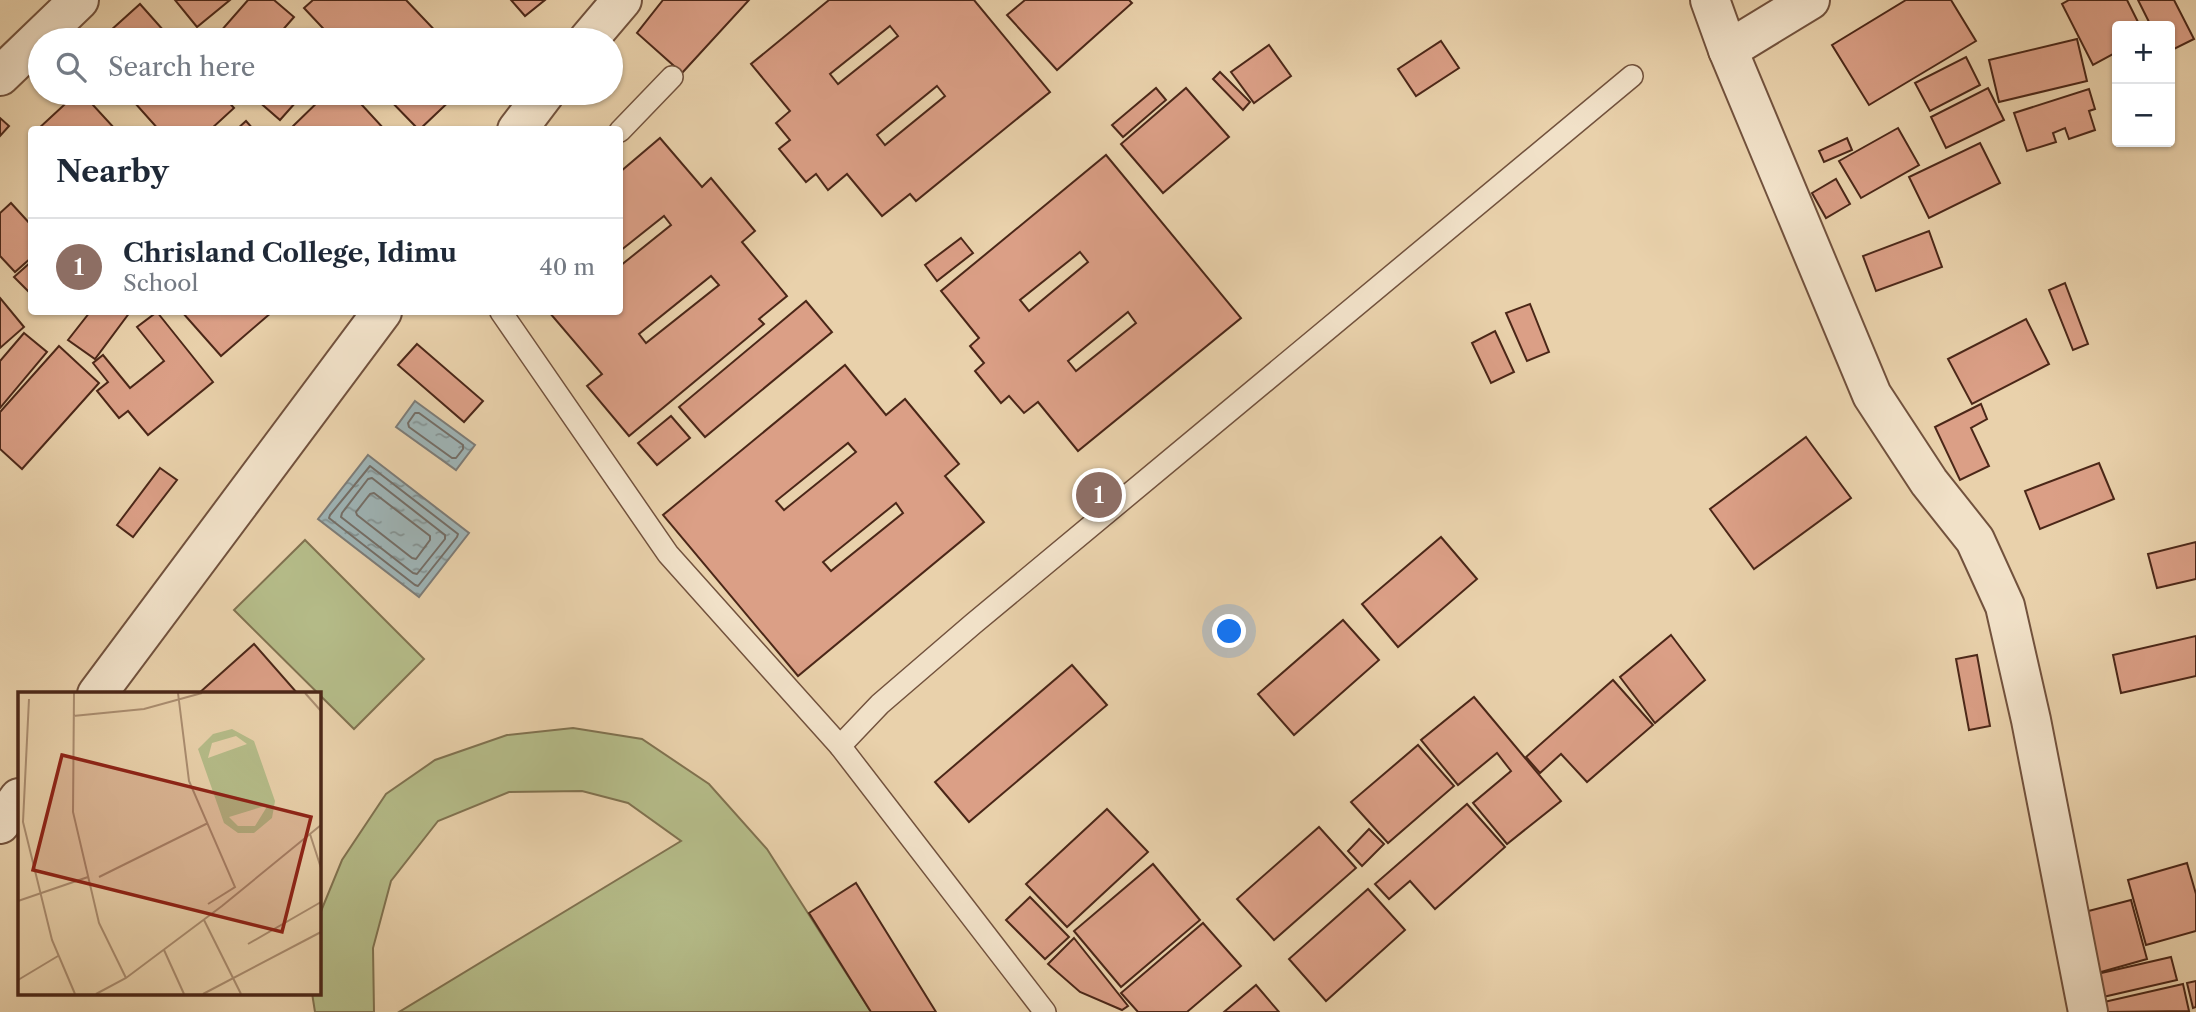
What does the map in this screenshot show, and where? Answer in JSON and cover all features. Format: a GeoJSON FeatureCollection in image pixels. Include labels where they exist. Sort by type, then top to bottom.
{"type":"FeatureCollection","features":[{"type":"Feature","properties":{"kind":"street"},"geometry":{"type":"LineString","coordinates":[[50,28],[79,0]]}},
{"type":"Feature","properties":{"kind":"street"},"geometry":{"type":"LineString","coordinates":[[598,28],[622,0]]}},
{"type":"Feature","properties":{"kind":"street"},"geometry":{"type":"LineString","coordinates":[[1710,0],[1728,50],[1872,395],[1929,482],[1975,540],[2005,606],[2031,720],[2088,1012]]}},
{"type":"Feature","properties":{"kind":"street"},"geometry":{"type":"LineString","coordinates":[[1728,50],[1810,0]]}},
{"type":"Feature","properties":{"kind":"street"},"geometry":{"type":"LineString","coordinates":[[0,76],[28,49]]}},
{"type":"Feature","properties":{"kind":"street"},"geometry":{"type":"LineString","coordinates":[[520,126],[536,105]]}},
{"type":"Feature","properties":{"kind":"street"},"geometry":{"type":"LineString","coordinates":[[98,692],[380,315]]}},
{"type":"Feature","properties":{"kind":"street"},"geometry":{"type":"LineString","coordinates":[[0,824],[18,800]]}},
{"type":"Feature","properties":{"kind":"lane"},"geometry":{"type":"LineString","coordinates":[[841,746],[880,704],[973,624],[1632,76]]}},
{"type":"Feature","properties":{"kind":"lane"},"geometry":{"type":"LineString","coordinates":[[623,128],[672,77]]}},
{"type":"Feature","properties":{"kind":"lane"},"geometry":{"type":"LineString","coordinates":[[504,315],[668,554],[841,746],[1045,1012]]}},
{"type":"Feature","properties":{"kind":"green space"},"geometry":{"type":"Polygon","coordinates":[[[305,540],[424,659],[354,729],[320,695],[320,692],[317,692],[234,610],[305,540]]]}},
{"type":"Feature","properties":{"kind":"green space"},"geometry":{"type":"Polygon","coordinates":[[[573,728],[642,739],[709,784],[767,849],[871,1012],[399,1012],[681,841],[628,803],[582,791],[509,792],[438,821],[391,881],[373,948],[374,1012],[315,1012],[312,995],[320,995],[320,914],[342,860],[386,794],[435,760],[507,735],[573,728]]]}},
{"type":"Feature","properties":{"kind":"water"},"geometry":{"type":"Polygon","coordinates":[[[415,401],[475,445],[456,470],[396,427],[415,401]]]}},
{"type":"Feature","properties":{"kind":"water"},"geometry":{"type":"Polygon","coordinates":[[[368,455],[469,533],[419,597],[318,519],[368,455]]]}},
{"type":"Feature","properties":{"kind":"building"},"geometry":{"type":"Polygon","coordinates":[[[175,0],[230,0],[197,27],[175,0]]]}},
{"type":"Feature","properties":{"kind":"building"},"geometry":{"type":"Polygon","coordinates":[[[248,0],[274,0],[294,17],[284,28],[224,28],[248,0]]]}},
{"type":"Feature","properties":{"kind":"building"},"geometry":{"type":"Polygon","coordinates":[[[313,0],[406,0],[433,28],[323,28],[304,8],[313,0]]]}},
{"type":"Feature","properties":{"kind":"building"},"geometry":{"type":"Polygon","coordinates":[[[511,0],[545,0],[525,16],[511,0]]]}},
{"type":"Feature","properties":{"kind":"building"},"geometry":{"type":"Polygon","coordinates":[[[663,0],[749,0],[682,73],[637,33],[663,0]]]}},
{"type":"Feature","properties":{"kind":"building"},"geometry":{"type":"Polygon","coordinates":[[[829,0],[974,0],[1050,92],[916,201],[910,194],[882,216],[847,174],[828,190],[816,174],[806,182],[779,149],[790,140],[776,123],[790,111],[751,64],[829,0]],[[890,26],[830,74],[838,84],[898,36],[890,26]],[[937,86],[877,135],[885,145],[945,96],[937,86]]]}},
{"type":"Feature","properties":{"kind":"building"},"geometry":{"type":"Polygon","coordinates":[[[1025,0],[1129,0],[1132,3],[1057,70],[1007,15],[1025,0]]]}},
{"type":"Feature","properties":{"kind":"building"},"geometry":{"type":"Polygon","coordinates":[[[1906,0],[1951,0],[1976,41],[1869,105],[1832,45],[1906,0]]]}},
{"type":"Feature","properties":{"kind":"building"},"geometry":{"type":"Polygon","coordinates":[[[2069,0],[2127,0],[2138,21],[2112,21],[2112,55],[2093,65],[2062,4],[2069,0]]]}},
{"type":"Feature","properties":{"kind":"building"},"geometry":{"type":"Polygon","coordinates":[[[2138,0],[2174,0],[2194,39],[2175,48],[2175,21],[2148,21],[2138,0]]]}},
{"type":"Feature","properties":{"kind":"building"},"geometry":{"type":"Polygon","coordinates":[[[140,4],[161,28],[113,28],[140,4]]]}},
{"type":"Feature","properties":{"kind":"building"},"geometry":{"type":"Polygon","coordinates":[[[2077,39],[2087,81],[1999,102],[1989,60],[2077,39]]]}},
{"type":"Feature","properties":{"kind":"building"},"geometry":{"type":"Polygon","coordinates":[[[1441,41],[1459,68],[1416,96],[1398,69],[1441,41]]]}},
{"type":"Feature","properties":{"kind":"building"},"geometry":{"type":"Polygon","coordinates":[[[1269,45],[1291,76],[1254,103],[1231,72],[1269,45]]]}},
{"type":"Feature","properties":{"kind":"building"},"geometry":{"type":"Polygon","coordinates":[[[1966,57],[1980,85],[1930,111],[1915,83],[1966,57]]]}},
{"type":"Feature","properties":{"kind":"building"},"geometry":{"type":"Polygon","coordinates":[[[1220,72],[1250,102],[1243,110],[1213,79],[1220,72]]]}},
{"type":"Feature","properties":{"kind":"building"},"geometry":{"type":"Polygon","coordinates":[[[1156,88],[1166,100],[1123,137],[1112,125],[1156,88]]]}},
{"type":"Feature","properties":{"kind":"building"},"geometry":{"type":"Polygon","coordinates":[[[1186,88],[1229,137],[1163,193],[1121,144],[1186,88]]]}},
{"type":"Feature","properties":{"kind":"building"},"geometry":{"type":"Polygon","coordinates":[[[1988,88],[2004,120],[1946,148],[1931,117],[1988,88]]]}},
{"type":"Feature","properties":{"kind":"building"},"geometry":{"type":"Polygon","coordinates":[[[2089,89],[2095,109],[2089,111],[2095,130],[2069,139],[2065,128],[2053,133],[2056,142],[2027,151],[2014,113],[2089,89]]]}},
{"type":"Feature","properties":{"kind":"building"},"geometry":{"type":"Polygon","coordinates":[[[64,105],[93,105],[112,126],[41,126],[64,105]]]}},
{"type":"Feature","properties":{"kind":"building"},"geometry":{"type":"Polygon","coordinates":[[[137,105],[231,105],[234,108],[214,126],[155,126],[137,105]]]}},
{"type":"Feature","properties":{"kind":"building"},"geometry":{"type":"Polygon","coordinates":[[[263,105],[293,105],[280,120],[263,105]]]}},
{"type":"Feature","properties":{"kind":"building"},"geometry":{"type":"Polygon","coordinates":[[[315,105],[362,105],[381,126],[293,126],[315,105]]]}},
{"type":"Feature","properties":{"kind":"building"},"geometry":{"type":"Polygon","coordinates":[[[395,105],[445,105],[423,126],[415,126],[395,105]]]}},
{"type":"Feature","properties":{"kind":"building"},"geometry":{"type":"Polygon","coordinates":[[[0,118],[9,126],[0,136],[0,118]]]}},
{"type":"Feature","properties":{"kind":"building"},"geometry":{"type":"Polygon","coordinates":[[[1898,128],[1919,165],[1861,198],[1839,161],[1898,128]]]}},
{"type":"Feature","properties":{"kind":"building"},"geometry":{"type":"Polygon","coordinates":[[[660,138],[702,187],[711,178],[755,231],[742,242],[787,296],[759,319],[764,324],[629,436],[587,386],[602,374],[552,315],[623,315],[623,264],[671,225],[664,216],[623,249],[623,169],[660,138]],[[711,276],[639,334],[646,343],[719,285],[711,276]]]}},
{"type":"Feature","properties":{"kind":"building"},"geometry":{"type":"Polygon","coordinates":[[[1847,138],[1852,150],[1824,162],[1819,151],[1847,138]]]}},
{"type":"Feature","properties":{"kind":"building"},"geometry":{"type":"Polygon","coordinates":[[[1980,143],[2000,183],[1929,218],[1909,177],[1980,143]]]}},
{"type":"Feature","properties":{"kind":"building"},"geometry":{"type":"Polygon","coordinates":[[[1106,155],[1241,318],[1078,451],[1038,402],[1024,413],[1009,396],[1001,403],[975,371],[984,363],[970,346],[979,338],[941,291],[1106,155]],[[1080,252],[1020,300],[1029,311],[1088,262],[1080,252]],[[1128,312],[1068,361],[1076,371],[1136,323],[1128,312]]]}},
{"type":"Feature","properties":{"kind":"building"},"geometry":{"type":"Polygon","coordinates":[[[1836,179],[1850,204],[1826,218],[1812,193],[1836,179]]]}},
{"type":"Feature","properties":{"kind":"building"},"geometry":{"type":"Polygon","coordinates":[[[11,203],[28,222],[28,261],[15,272],[0,256],[0,213],[11,203]]]}},
{"type":"Feature","properties":{"kind":"building"},"geometry":{"type":"Polygon","coordinates":[[[1929,231],[1942,267],[1876,291],[1863,256],[1929,231]]]}},
{"type":"Feature","properties":{"kind":"building"},"geometry":{"type":"Polygon","coordinates":[[[961,238],[973,253],[937,281],[925,265],[961,238]]]}},
{"type":"Feature","properties":{"kind":"building"},"geometry":{"type":"Polygon","coordinates":[[[28,265],[28,291],[14,277],[28,265]]]}},
{"type":"Feature","properties":{"kind":"building"},"geometry":{"type":"Polygon","coordinates":[[[2065,283],[2088,344],[2073,350],[2049,290],[2065,283]]]}},
{"type":"Feature","properties":{"kind":"building"},"geometry":{"type":"Polygon","coordinates":[[[0,298],[24,327],[0,348],[0,298]]]}},
{"type":"Feature","properties":{"kind":"building"},"geometry":{"type":"Polygon","coordinates":[[[806,301],[832,332],[705,437],[679,407],[806,301]]]}},
{"type":"Feature","properties":{"kind":"building"},"geometry":{"type":"Polygon","coordinates":[[[1530,304],[1549,352],[1527,361],[1506,313],[1530,304]]]}},
{"type":"Feature","properties":{"kind":"building"},"geometry":{"type":"Polygon","coordinates":[[[88,315],[128,315],[95,359],[68,340],[88,315]]]}},
{"type":"Feature","properties":{"kind":"building"},"geometry":{"type":"Polygon","coordinates":[[[153,315],[159,315],[213,382],[148,435],[128,411],[119,418],[97,391],[108,382],[93,363],[103,355],[130,388],[164,361],[137,327],[153,315]]]}},
{"type":"Feature","properties":{"kind":"building"},"geometry":{"type":"Polygon","coordinates":[[[185,315],[269,315],[221,356],[185,315]]]}},
{"type":"Feature","properties":{"kind":"building"},"geometry":{"type":"Polygon","coordinates":[[[2026,319],[2049,364],[1972,404],[1948,359],[2026,319]]]}},
{"type":"Feature","properties":{"kind":"building"},"geometry":{"type":"Polygon","coordinates":[[[1495,331],[1514,372],[1491,383],[1472,343],[1495,331]]]}},
{"type":"Feature","properties":{"kind":"building"},"geometry":{"type":"Polygon","coordinates":[[[24,333],[47,352],[0,408],[0,361],[24,333]]]}},
{"type":"Feature","properties":{"kind":"building"},"geometry":{"type":"Polygon","coordinates":[[[417,344],[483,401],[464,422],[398,365],[417,344]]]}},
{"type":"Feature","properties":{"kind":"building"},"geometry":{"type":"Polygon","coordinates":[[[59,346],[99,383],[22,469],[0,449],[0,412],[59,346]]]}},
{"type":"Feature","properties":{"kind":"building"},"geometry":{"type":"Polygon","coordinates":[[[845,365],[886,415],[905,399],[959,464],[945,476],[984,522],[798,676],[663,515],[845,365]],[[848,443],[776,501],[784,510],[856,452],[848,443]],[[896,503],[823,562],[831,571],[903,513],[896,503]]]}},
{"type":"Feature","properties":{"kind":"building"},"geometry":{"type":"Polygon","coordinates":[[[1981,404],[1987,419],[1971,428],[1989,466],[1960,480],[1935,427],[1981,404]]]}},
{"type":"Feature","properties":{"kind":"building"},"geometry":{"type":"Polygon","coordinates":[[[671,416],[690,438],[657,465],[638,443],[671,416]]]}},
{"type":"Feature","properties":{"kind":"building"},"geometry":{"type":"Polygon","coordinates":[[[1806,437],[1851,498],[1754,569],[1710,509],[1806,437]]]}},
{"type":"Feature","properties":{"kind":"building"},"geometry":{"type":"Polygon","coordinates":[[[2099,463],[2114,499],[2040,529],[2025,491],[2099,463]]]}},
{"type":"Feature","properties":{"kind":"building"},"geometry":{"type":"Polygon","coordinates":[[[160,468],[177,480],[133,537],[117,525],[160,468]]]}},
{"type":"Feature","properties":{"kind":"building"},"geometry":{"type":"Polygon","coordinates":[[[1441,537],[1477,579],[1398,647],[1362,604],[1441,537]]]}},
{"type":"Feature","properties":{"kind":"building"},"geometry":{"type":"Polygon","coordinates":[[[2196,542],[2196,579],[2157,588],[2148,554],[2196,542]]]}},
{"type":"Feature","properties":{"kind":"building"},"geometry":{"type":"Polygon","coordinates":[[[1343,620],[1379,660],[1294,735],[1258,694],[1343,620]]]}},
{"type":"Feature","properties":{"kind":"building"},"geometry":{"type":"Polygon","coordinates":[[[1671,635],[1705,680],[1655,723],[1620,677],[1671,635]]]}},
{"type":"Feature","properties":{"kind":"building"},"geometry":{"type":"Polygon","coordinates":[[[2196,636],[2196,676],[2121,693],[2113,655],[2196,636]]]}},
{"type":"Feature","properties":{"kind":"building"},"geometry":{"type":"Polygon","coordinates":[[[254,644],[296,692],[200,692],[254,644]]]}},
{"type":"Feature","properties":{"kind":"building"},"geometry":{"type":"Polygon","coordinates":[[[1977,655],[1990,726],[1969,730],[1956,659],[1977,655]]]}},
{"type":"Feature","properties":{"kind":"building"},"geometry":{"type":"Polygon","coordinates":[[[1072,665],[1107,705],[969,822],[935,782],[1072,665]]]}},
{"type":"Feature","properties":{"kind":"building"},"geometry":{"type":"Polygon","coordinates":[[[1613,680],[1653,725],[1587,782],[1561,754],[1540,773],[1526,757],[1613,680]]]}},
{"type":"Feature","properties":{"kind":"building"},"geometry":{"type":"Polygon","coordinates":[[[1474,697],[1561,801],[1507,844],[1473,803],[1511,771],[1497,753],[1458,785],[1421,740],[1474,697]]]}},
{"type":"Feature","properties":{"kind":"building"},"geometry":{"type":"Polygon","coordinates":[[[1418,745],[1454,786],[1388,843],[1351,802],[1418,745]]]}},
{"type":"Feature","properties":{"kind":"building"},"geometry":{"type":"Polygon","coordinates":[[[1467,804],[1505,847],[1435,909],[1410,881],[1389,899],[1375,884],[1467,804]]]}},
{"type":"Feature","properties":{"kind":"building"},"geometry":{"type":"Polygon","coordinates":[[[1107,809],[1148,852],[1067,927],[1026,884],[1107,809]]]}},
{"type":"Feature","properties":{"kind":"building"},"geometry":{"type":"Polygon","coordinates":[[[1319,827],[1356,868],[1274,940],[1237,899],[1319,827]]]}},
{"type":"Feature","properties":{"kind":"building"},"geometry":{"type":"Polygon","coordinates":[[[1369,829],[1384,844],[1362,866],[1348,851],[1369,829]]]}},
{"type":"Feature","properties":{"kind":"building"},"geometry":{"type":"Polygon","coordinates":[[[2187,863],[2196,894],[2196,931],[2146,945],[2128,880],[2187,863]]]}},
{"type":"Feature","properties":{"kind":"building"},"geometry":{"type":"Polygon","coordinates":[[[1153,864],[1200,920],[1121,987],[1074,931],[1153,864]]]}},
{"type":"Feature","properties":{"kind":"building"},"geometry":{"type":"Polygon","coordinates":[[[856,883],[936,1012],[871,1012],[809,913],[856,883]]]}},
{"type":"Feature","properties":{"kind":"building"},"geometry":{"type":"Polygon","coordinates":[[[1368,889],[1405,930],[1326,1001],[1289,959],[1368,889]]]}},
{"type":"Feature","properties":{"kind":"building"},"geometry":{"type":"Polygon","coordinates":[[[1030,897],[1069,937],[1045,959],[1006,920],[1030,897]]]}},
{"type":"Feature","properties":{"kind":"building"},"geometry":{"type":"Polygon","coordinates":[[[2131,900],[2147,959],[2094,974],[2077,914],[2131,900]]]}},
{"type":"Feature","properties":{"kind":"building"},"geometry":{"type":"Polygon","coordinates":[[[1203,923],[1241,966],[1187,1012],[1138,1012],[1121,993],[1203,923]]]}},
{"type":"Feature","properties":{"kind":"building"},"geometry":{"type":"Polygon","coordinates":[[[1074,938],[1128,1006],[1122,1010],[1080,992],[1048,964],[1074,938]]]}},
{"type":"Feature","properties":{"kind":"building"},"geometry":{"type":"Polygon","coordinates":[[[2171,957],[2177,980],[2103,997],[2097,974],[2171,957]]]}},
{"type":"Feature","properties":{"kind":"building"},"geometry":{"type":"Polygon","coordinates":[[[2196,981],[2196,1007],[2193,1008],[2187,983],[2196,981]]]}},
{"type":"Feature","properties":{"kind":"building"},"geometry":{"type":"Polygon","coordinates":[[[2183,984],[2189,1011],[2106,1012],[2104,1002],[2183,984]]]}},
{"type":"Feature","properties":{"kind":"building"},"geometry":{"type":"Polygon","coordinates":[[[1256,985],[1279,1012],[1224,1012],[1256,985]]]}},
{"type":"Feature","properties":{"kind":"place","name":"Chrisland College, Idimu"},"geometry":{"type":"Point","coordinates":[1099,495]}}]}
